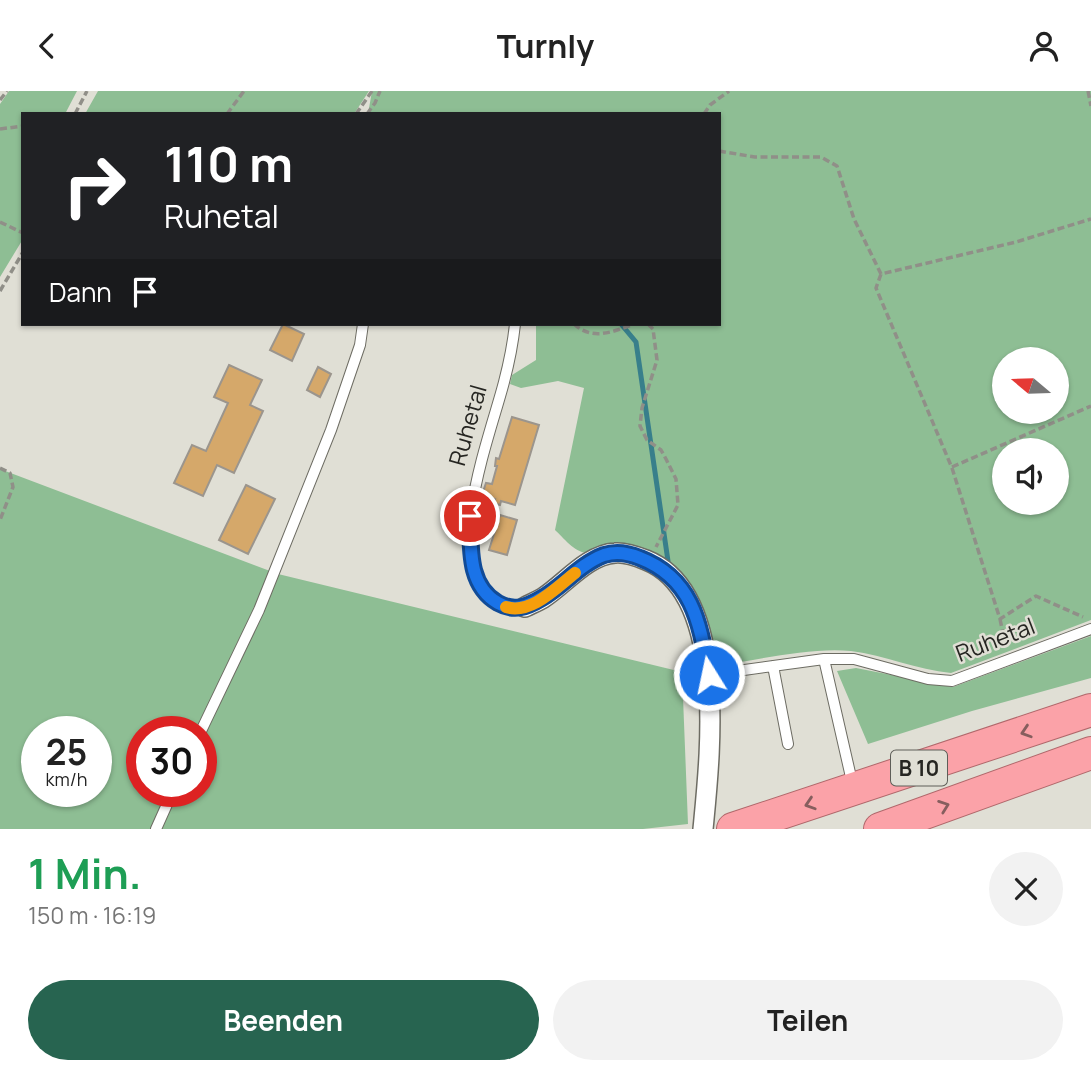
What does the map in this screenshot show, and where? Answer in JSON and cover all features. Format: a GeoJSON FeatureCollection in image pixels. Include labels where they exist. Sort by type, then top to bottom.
{"type":"FeatureCollection","features":[{"type":"Feature","properties":{"kind":"highway","name":"B 10"},"geometry":{"type":"LineString","coordinates":[[740,827],[1091,710]]}},
{"type":"Feature","properties":{"kind":"highway","name":"B 10"},"geometry":{"type":"LineString","coordinates":[[880,829],[1091,753]]}},
{"type":"Feature","properties":{"kind":"street","name":"Ruhetal"},"geometry":{"type":"LineString","coordinates":[[524,607],[543,598],[603,555],[617,552],[653,563],[669,573],[694,608],[709,675],[709,770],[703,829]]}},
{"type":"Feature","properties":{"kind":"lane"},"geometry":{"type":"LineString","coordinates":[[208,716],[259,610],[331,430],[360,345],[363,326]]}},
{"type":"Feature","properties":{"kind":"lane","name":"Ruhetal"},"geometry":{"type":"LineString","coordinates":[[515,326],[505,381],[475,488],[470,516],[471,558],[475,577],[490,599],[512,609],[524,607]]}},
{"type":"Feature","properties":{"kind":"lane","name":"Ruhetal"},"geometry":{"type":"LineString","coordinates":[[709,675],[824,659],[854,659],[928,679],[952,681],[1091,629]]}},
{"type":"Feature","properties":{"kind":"lane"},"geometry":{"type":"LineString","coordinates":[[824,659],[854,790]]}},
{"type":"Feature","properties":{"kind":"lane"},"geometry":{"type":"LineString","coordinates":[[773,666],[788,744]]}},
{"type":"Feature","properties":{"kind":"lane"},"geometry":{"type":"LineString","coordinates":[[156,829],[166,807]]}},
{"type":"Feature","properties":{"kind":"path"},"geometry":{"type":"LineString","coordinates":[[0,100],[6,91]]}},
{"type":"Feature","properties":{"kind":"path"},"geometry":{"type":"LineString","coordinates":[[76,112],[87,91]]}},
{"type":"Feature","properties":{"kind":"path"},"geometry":{"type":"LineString","coordinates":[[228,112],[244,91]]}},
{"type":"Feature","properties":{"kind":"path"},"geometry":{"type":"LineString","coordinates":[[357,112],[372,91]]}},
{"type":"Feature","properties":{"kind":"path"},"geometry":{"type":"LineString","coordinates":[[368,112],[380,91]]}},
{"type":"Feature","properties":{"kind":"path"},"geometry":{"type":"LineString","coordinates":[[705,112],[710,105],[729,91]]}},
{"type":"Feature","properties":{"kind":"path"},"geometry":{"type":"LineString","coordinates":[[1088,91],[1091,106]]}},
{"type":"Feature","properties":{"kind":"path"},"geometry":{"type":"LineString","coordinates":[[366,98],[375,103]]}},
{"type":"Feature","properties":{"kind":"path"},"geometry":{"type":"LineString","coordinates":[[0,129],[21,126]]}},
{"type":"Feature","properties":{"kind":"path"},"geometry":{"type":"LineString","coordinates":[[721,151],[755,157],[821,157],[837,166],[854,219],[881,274],[876,288],[952,468],[1000,619],[1008,660]]}},
{"type":"Feature","properties":{"kind":"path"},"geometry":{"type":"LineString","coordinates":[[881,274],[1016,242],[1091,219]]}},
{"type":"Feature","properties":{"kind":"path"},"geometry":{"type":"LineString","coordinates":[[0,222],[21,232]]}},
{"type":"Feature","properties":{"kind":"path"},"geometry":{"type":"LineString","coordinates":[[0,291],[21,255]]}},
{"type":"Feature","properties":{"kind":"path"},"geometry":{"type":"LineString","coordinates":[[578,326],[597,335],[627,326]]}},
{"type":"Feature","properties":{"kind":"path"},"geometry":{"type":"LineString","coordinates":[[650,326],[653,329],[657,360],[642,408],[640,426],[648,440],[661,450],[667,459],[676,479],[678,505],[671,522],[658,541],[653,563]]}},
{"type":"Feature","properties":{"kind":"path"},"geometry":{"type":"LineString","coordinates":[[952,468],[1091,406]]}},
{"type":"Feature","properties":{"kind":"path"},"geometry":{"type":"LineString","coordinates":[[0,468],[10,473],[13,487],[0,520]]}},
{"type":"Feature","properties":{"kind":"path"},"geometry":{"type":"LineString","coordinates":[[1000,619],[1036,596],[1091,620]]}},
{"type":"Feature","properties":{"kind":"green space"},"geometry":{"type":"Polygon","coordinates":[[[9,91],[77,91],[66,112],[21,112],[21,242],[0,277],[0,104],[9,91]]]}},
{"type":"Feature","properties":{"kind":"green space"},"geometry":{"type":"Polygon","coordinates":[[[98,91],[369,91],[355,112],[86,112],[98,91]]]}},
{"type":"Feature","properties":{"kind":"green space"},"geometry":{"type":"Polygon","coordinates":[[[372,91],[1091,91],[1091,620],[951,673],[864,653],[835,650],[802,652],[716,666],[709,630],[698,598],[678,570],[664,559],[628,544],[612,543],[585,553],[571,545],[555,530],[584,388],[558,381],[521,388],[510,384],[512,375],[536,360],[536,326],[721,326],[721,112],[368,112],[372,91]]]}},
{"type":"Feature","properties":{"kind":"green space"},"geometry":{"type":"Polygon","coordinates":[[[0,469],[278,574],[682,672],[688,824],[643,829],[0,829],[0,469]]]}},
{"type":"Feature","properties":{"kind":"green space"},"geometry":{"type":"Polygon","coordinates":[[[1091,636],[1091,678],[972,711],[868,744],[837,671],[856,668],[953,687],[1091,636]]]}},
{"type":"Feature","properties":{"kind":"building"},"geometry":{"type":"Polygon","coordinates":[[[282,326],[304,334],[292,361],[270,350],[282,326]]]}},
{"type":"Feature","properties":{"kind":"building"},"geometry":{"type":"Polygon","coordinates":[[[229,365],[262,380],[250,405],[263,411],[234,473],[217,465],[203,496],[174,483],[192,445],[206,451],[228,403],[214,397],[229,365]]]}},
{"type":"Feature","properties":{"kind":"building"},"geometry":{"type":"Polygon","coordinates":[[[318,367],[331,374],[320,397],[307,390],[318,367]]]}},
{"type":"Feature","properties":{"kind":"building"},"geometry":{"type":"Polygon","coordinates":[[[512,417],[539,425],[515,505],[501,501],[500,505],[493,503],[495,499],[482,495],[486,483],[492,484],[497,466],[496,458],[499,459],[512,417]]]}},
{"type":"Feature","properties":{"kind":"building"},"geometry":{"type":"Polygon","coordinates":[[[246,485],[275,499],[248,554],[219,540],[246,485]]]}},
{"type":"Feature","properties":{"kind":"building"},"geometry":{"type":"Polygon","coordinates":[[[500,515],[517,520],[507,555],[489,550],[500,515]]]}},
{"type":"Feature","properties":{"kind":"waterway"},"geometry":{"type":"LineString","coordinates":[[623,326],[636,342],[668,561]]}},
{"type":"Feature","properties":{"kind":"slow traffic"},"geometry":{"type":"LineString","coordinates":[[506,607],[524,607],[543,598],[575,573]]}},
{"type":"Feature","properties":{"kind":"route"},"geometry":{"type":"LineString","coordinates":[[470,516],[471,558],[475,577],[490,599],[512,609],[524,607],[543,598],[603,555],[617,552],[633,555],[669,573],[694,608],[709,675]]}}]}
